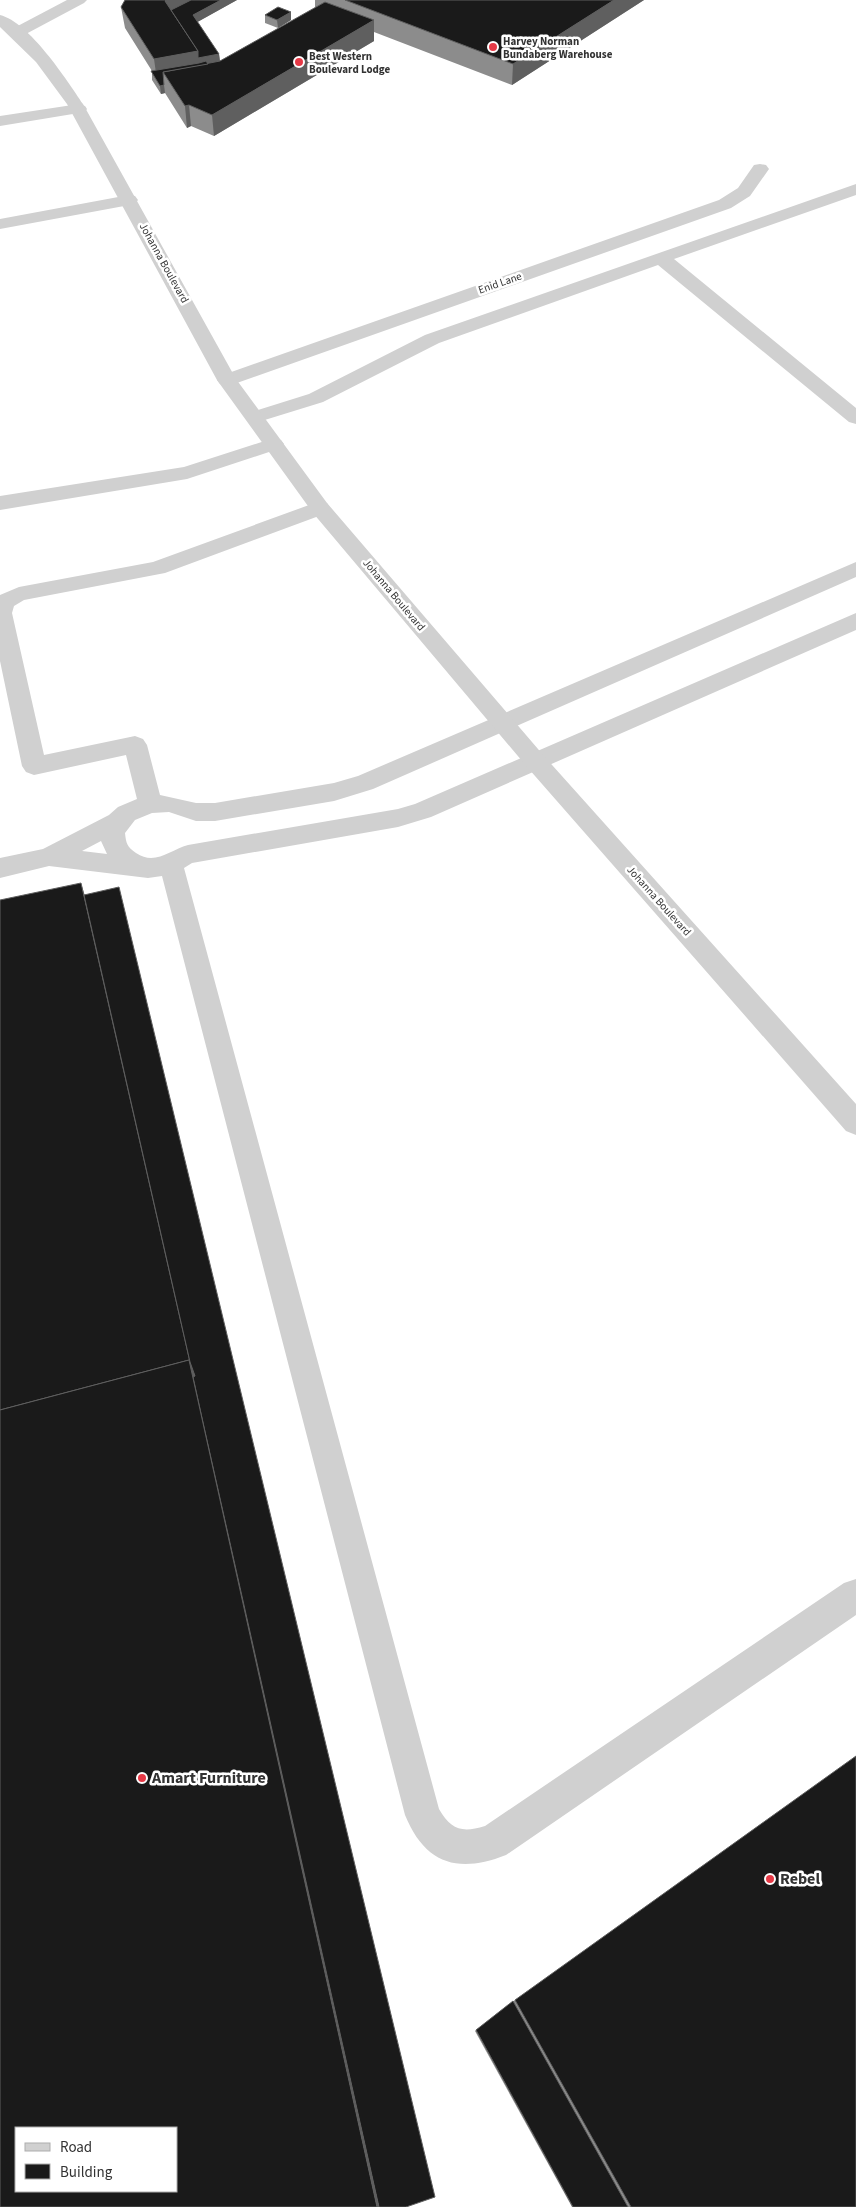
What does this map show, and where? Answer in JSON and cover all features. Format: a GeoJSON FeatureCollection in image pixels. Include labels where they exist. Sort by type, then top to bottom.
{"type":"FeatureCollection","features":[{"type":"Feature","properties":{"kind":"street"},"geometry":{"type":"LineString","coordinates":[[18,32],[79,0]]}},
{"type":"Feature","properties":{"kind":"street","name":"Johanna Boulevard"},"geometry":{"type":"LineString","coordinates":[[0,20],[18,32],[50,66],[79,109],[228,380],[320,508],[536,762],[856,1123]]}},
{"type":"Feature","properties":{"kind":"street"},"geometry":{"type":"LineString","coordinates":[[0,121],[79,109]]}},
{"type":"Feature","properties":{"kind":"street","name":"Enid Lane"},"geometry":{"type":"LineString","coordinates":[[228,380],[725,204],[744,192],[760,169]]}},
{"type":"Feature","properties":{"kind":"street"},"geometry":{"type":"LineString","coordinates":[[255,417],[316,398],[432,339],[856,189]]}},
{"type":"Feature","properties":{"kind":"street"},"geometry":{"type":"LineString","coordinates":[[0,224],[129,200]]}},
{"type":"Feature","properties":{"kind":"street"},"geometry":{"type":"LineString","coordinates":[[661,258],[856,418]]}},
{"type":"Feature","properties":{"kind":"street"},"geometry":{"type":"LineString","coordinates":[[0,504],[186,473],[274,444]]}},
{"type":"Feature","properties":{"kind":"street"},"geometry":{"type":"LineString","coordinates":[[150,804],[135,745],[34,766],[1,613],[5,601],[19,594],[157,568],[320,508]]}},
{"type":"Feature","properties":{"kind":"street"},"geometry":{"type":"LineString","coordinates":[[0,868],[49,857],[117,822],[137,807],[150,804],[164,803],[196,812],[215,812],[334,792],[399,769],[856,569]]}},
{"type":"Feature","properties":{"kind":"street"},"geometry":{"type":"LineString","coordinates":[[49,857],[148,868],[180,859],[398,818],[436,805],[536,762],[856,621]]}},
{"type":"Feature","properties":{"kind":"street"},"geometry":{"type":"LineString","coordinates":[[178,807],[189,813],[196,822],[198,833],[196,844],[180,859]]}},
{"type":"Feature","properties":{"kind":"street"},"geometry":{"type":"LineString","coordinates":[[117,822],[112,833],[112,842],[116,852],[124,860],[135,866]]}},
{"type":"Feature","properties":{"kind":"street"},"geometry":{"type":"LineString","coordinates":[[180,859],[421,1805],[431,1830],[442,1841],[457,1847],[477,1847],[493,1842],[856,1595]]}},
{"type":"Feature","properties":{"kind":"building"},"geometry":{"type":"Polygon","coordinates":[[[125,0],[166,0],[198,51],[154,59],[121,7],[125,0]]]}},
{"type":"Feature","properties":{"kind":"building"},"geometry":{"type":"Polygon","coordinates":[[[191,0],[221,0],[193,15],[219,54],[198,58],[198,51],[171,10],[191,0]]]}},
{"type":"Feature","properties":{"kind":"building"},"geometry":{"type":"Polygon","coordinates":[[[345,0],[614,0],[513,64],[345,0]]]}},
{"type":"Feature","properties":{"kind":"building"},"geometry":{"type":"Polygon","coordinates":[[[325,2],[374,20],[212,115],[189,105],[185,106],[163,72],[220,61],[325,2]]]}},
{"type":"Feature","properties":{"kind":"building"},"geometry":{"type":"Polygon","coordinates":[[[278,7],[291,12],[277,20],[265,15],[278,7]]]}},
{"type":"Feature","properties":{"kind":"building"},"geometry":{"type":"Polygon","coordinates":[[[206,61],[208,64],[163,72],[164,85],[160,86],[151,71],[199,63],[206,61]]]}},
{"type":"Feature","properties":{"kind":"building"},"geometry":{"type":"Polygon","coordinates":[[[81,883],[190,1362],[189,1360],[0,1410],[0,900],[81,883]]]}},
{"type":"Feature","properties":{"kind":"building"},"geometry":{"type":"Polygon","coordinates":[[[119,887],[435,2197],[406,2207],[379,2207],[204,1427],[193,1377],[195,1376],[190,1362],[84,895],[119,887]]]}},
{"type":"Feature","properties":{"kind":"building","name":"Amart Furniture"},"geometry":{"type":"Polygon","coordinates":[[[189,1360],[377,2207],[0,2207],[0,1410],[189,1360]]]}},
{"type":"Feature","properties":{"kind":"building","name":"Rebel"},"geometry":{"type":"Polygon","coordinates":[[[856,1756],[856,2207],[631,2207],[515,2000],[856,1756]]]}},
{"type":"Feature","properties":{"kind":"building"},"geometry":{"type":"Polygon","coordinates":[[[513,2001],[628,2207],[573,2207],[476,2030],[513,2001]]]}},
{"type":"Feature","properties":{"kind":"place","name":"Harvey Norman Bundaberg Warehouse"},"geometry":{"type":"Point","coordinates":[493,47]}},
{"type":"Feature","properties":{"kind":"place","name":"Best Western Boulevard Lodge"},"geometry":{"type":"Point","coordinates":[299,62]}},
{"type":"Feature","properties":{"kind":"place","name":"Amart Furniture"},"geometry":{"type":"Point","coordinates":[142,1778]}},
{"type":"Feature","properties":{"kind":"place","name":"Rebel"},"geometry":{"type":"Point","coordinates":[770,1879]}}]}
